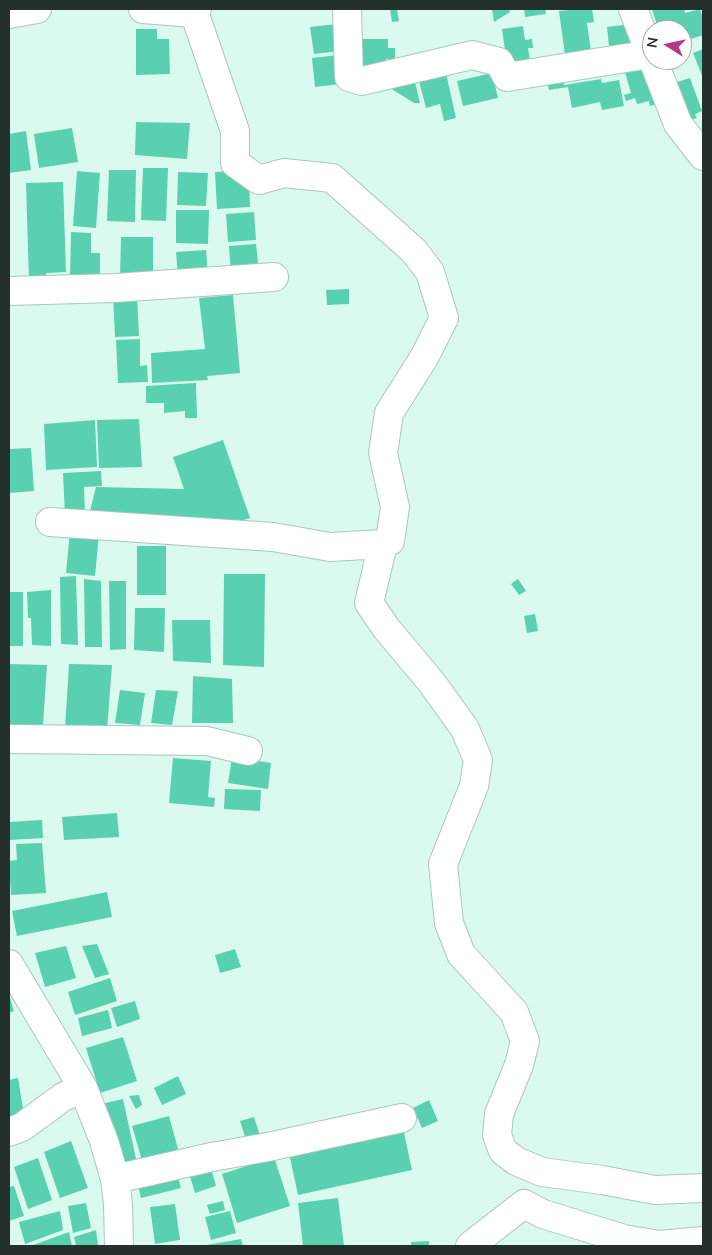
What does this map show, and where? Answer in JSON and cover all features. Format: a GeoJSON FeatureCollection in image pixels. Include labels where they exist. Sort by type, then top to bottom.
{"type":"FeatureCollection","features":[{"type":"Feature","properties":{"kind":"street"},"geometry":{"type":"LineString","coordinates":[[9,14],[36,9]]}},
{"type":"Feature","properties":{"kind":"street"},"geometry":{"type":"LineString","coordinates":[[50,522],[273,537],[330,547],[384,544],[390,541],[394,507],[383,453],[389,413],[425,356],[444,318],[430,272],[414,251],[332,178],[284,173],[259,180],[235,163],[235,131],[195,10],[144,9]]}},
{"type":"Feature","properties":{"kind":"street"},"geometry":{"type":"LineString","coordinates":[[347,9],[350,77],[362,81],[472,54],[499,62],[506,77],[642,58]]}},
{"type":"Feature","properties":{"kind":"street"},"geometry":{"type":"LineString","coordinates":[[633,9],[642,32]]}},
{"type":"Feature","properties":{"kind":"street"},"geometry":{"type":"LineString","coordinates":[[657,70],[678,124],[703,156]]}},
{"type":"Feature","properties":{"kind":"street"},"geometry":{"type":"LineString","coordinates":[[9,292],[115,288],[274,277]]}},
{"type":"Feature","properties":{"kind":"street"},"geometry":{"type":"LineString","coordinates":[[384,544],[369,603],[386,628],[432,683],[465,729],[478,760],[474,786],[443,864],[449,923],[461,954],[514,1012],[525,1041],[519,1065],[500,1114],[497,1135],[503,1151],[516,1160],[542,1172],[656,1190],[703,1188]]}},
{"type":"Feature","properties":{"kind":"street"},"geometry":{"type":"LineString","coordinates":[[9,739],[207,741],[248,751]]}},
{"type":"Feature","properties":{"kind":"street"},"geometry":{"type":"LineString","coordinates":[[9,964],[83,1088],[104,1141],[115,1179],[120,1246]]}},
{"type":"Feature","properties":{"kind":"street"},"geometry":{"type":"LineString","coordinates":[[9,1132],[22,1127],[64,1097],[83,1088]]}},
{"type":"Feature","properties":{"kind":"street"},"geometry":{"type":"LineString","coordinates":[[115,1179],[402,1118]]}},
{"type":"Feature","properties":{"kind":"street"},"geometry":{"type":"LineString","coordinates":[[470,1246],[524,1204],[543,1214],[624,1238],[659,1245],[703,1241]]}},
{"type":"Feature","properties":{"kind":"building"},"geometry":{"type":"Polygon","coordinates":[[[390,9],[397,9],[399,21],[392,22],[390,9]]]}},
{"type":"Feature","properties":{"kind":"building"},"geometry":{"type":"Polygon","coordinates":[[[492,9],[509,9],[510,12],[494,22],[492,9]]]}},
{"type":"Feature","properties":{"kind":"building"},"geometry":{"type":"Polygon","coordinates":[[[524,9],[545,9],[546,14],[525,17],[524,9]]]}},
{"type":"Feature","properties":{"kind":"building"},"geometry":{"type":"Polygon","coordinates":[[[592,9],[594,22],[587,23],[591,51],[565,55],[559,11],[592,9]]]}},
{"type":"Feature","properties":{"kind":"building"},"geometry":{"type":"Polygon","coordinates":[[[652,9],[684,9],[685,13],[700,9],[703,19],[703,35],[692,39],[692,20],[655,20],[652,9]]]}},
{"type":"Feature","properties":{"kind":"building"},"geometry":{"type":"Polygon","coordinates":[[[337,24],[340,51],[314,54],[310,27],[337,24]]]}},
{"type":"Feature","properties":{"kind":"building"},"geometry":{"type":"Polygon","coordinates":[[[631,24],[633,43],[609,46],[607,27],[631,24]]]}},
{"type":"Feature","properties":{"kind":"building"},"geometry":{"type":"Polygon","coordinates":[[[523,26],[525,40],[532,39],[533,48],[528,48],[530,61],[507,64],[502,29],[523,26]]]}},
{"type":"Feature","properties":{"kind":"building"},"geometry":{"type":"Polygon","coordinates":[[[136,29],[157,29],[157,39],[169,39],[170,74],[136,75],[136,29]]]}},
{"type":"Feature","properties":{"kind":"building"},"geometry":{"type":"Polygon","coordinates":[[[360,39],[388,39],[388,48],[395,48],[395,59],[386,59],[386,65],[360,65],[360,39]]]}},
{"type":"Feature","properties":{"kind":"building"},"geometry":{"type":"Polygon","coordinates":[[[703,49],[703,78],[693,53],[703,49]]]}},
{"type":"Feature","properties":{"kind":"building"},"geometry":{"type":"Polygon","coordinates":[[[338,55],[341,84],[315,87],[312,58],[338,55]]]}},
{"type":"Feature","properties":{"kind":"building"},"geometry":{"type":"Polygon","coordinates":[[[642,67],[642,70],[648,70],[658,104],[650,106],[649,101],[637,104],[635,98],[626,101],[624,95],[631,93],[625,72],[642,67]]]}},
{"type":"Feature","properties":{"kind":"building"},"geometry":{"type":"Polygon","coordinates":[[[446,73],[456,118],[444,121],[440,104],[426,108],[418,77],[446,73]]]}},
{"type":"Feature","properties":{"kind":"building"},"geometry":{"type":"Polygon","coordinates":[[[492,73],[498,98],[463,106],[457,81],[492,73]]]}},
{"type":"Feature","properties":{"kind":"building"},"geometry":{"type":"Polygon","coordinates":[[[563,78],[564,85],[601,79],[602,83],[619,80],[624,106],[602,110],[600,102],[572,108],[568,87],[549,90],[547,80],[563,78]]]}},
{"type":"Feature","properties":{"kind":"building"},"geometry":{"type":"Polygon","coordinates":[[[690,78],[702,111],[695,114],[697,118],[688,121],[680,100],[683,99],[677,82],[690,78]]]}},
{"type":"Feature","properties":{"kind":"building"},"geometry":{"type":"Polygon","coordinates":[[[415,82],[420,103],[414,103],[390,88],[415,82]]]}},
{"type":"Feature","properties":{"kind":"building"},"geometry":{"type":"Polygon","coordinates":[[[136,122],[190,123],[187,159],[135,155],[136,122]]]}},
{"type":"Feature","properties":{"kind":"building"},"geometry":{"type":"Polygon","coordinates":[[[72,128],[78,162],[39,168],[34,134],[72,128]]]}},
{"type":"Feature","properties":{"kind":"building"},"geometry":{"type":"Polygon","coordinates":[[[26,131],[31,170],[9,173],[9,134],[26,131]]]}},
{"type":"Feature","properties":{"kind":"building"},"geometry":{"type":"Polygon","coordinates":[[[143,168],[168,168],[166,221],[141,220],[143,168]]]}},
{"type":"Feature","properties":{"kind":"building"},"geometry":{"type":"Polygon","coordinates":[[[109,170],[136,170],[135,222],[107,221],[109,170]]]}},
{"type":"Feature","properties":{"kind":"building"},"geometry":{"type":"Polygon","coordinates":[[[77,171],[100,173],[96,228],[73,226],[77,171]]]}},
{"type":"Feature","properties":{"kind":"building"},"geometry":{"type":"Polygon","coordinates":[[[232,171],[249,181],[250,207],[217,209],[215,172],[232,171]]]}},
{"type":"Feature","properties":{"kind":"building"},"geometry":{"type":"Polygon","coordinates":[[[178,172],[208,173],[206,206],[177,205],[178,172]]]}},
{"type":"Feature","properties":{"kind":"building"},"geometry":{"type":"Polygon","coordinates":[[[63,182],[66,272],[46,273],[47,281],[29,282],[26,183],[63,182]]]}},
{"type":"Feature","properties":{"kind":"building"},"geometry":{"type":"Polygon","coordinates":[[[176,210],[209,210],[208,244],[176,243],[176,210]]]}},
{"type":"Feature","properties":{"kind":"building"},"geometry":{"type":"Polygon","coordinates":[[[254,212],[256,240],[228,242],[226,214],[254,212]]]}},
{"type":"Feature","properties":{"kind":"building"},"geometry":{"type":"Polygon","coordinates":[[[71,232],[91,233],[91,253],[100,253],[100,277],[70,276],[71,232]]]}},
{"type":"Feature","properties":{"kind":"building"},"geometry":{"type":"Polygon","coordinates":[[[121,237],[153,237],[153,278],[120,278],[121,237]]]}},
{"type":"Feature","properties":{"kind":"building"},"geometry":{"type":"Polygon","coordinates":[[[256,244],[259,272],[231,275],[229,246],[256,244]]]}},
{"type":"Feature","properties":{"kind":"building"},"geometry":{"type":"Polygon","coordinates":[[[206,250],[208,275],[178,277],[176,252],[206,250]]]}},
{"type":"Feature","properties":{"kind":"building"},"geometry":{"type":"Polygon","coordinates":[[[349,289],[349,304],[327,305],[326,290],[349,289]]]}},
{"type":"Feature","properties":{"kind":"building"},"geometry":{"type":"Polygon","coordinates":[[[137,294],[139,336],[115,337],[113,295],[137,294]]]}},
{"type":"Feature","properties":{"kind":"building"},"geometry":{"type":"Polygon","coordinates":[[[233,295],[240,373],[207,376],[208,380],[152,383],[151,353],[205,349],[199,298],[233,295]]]}},
{"type":"Feature","properties":{"kind":"building"},"geometry":{"type":"Polygon","coordinates":[[[140,339],[140,366],[147,365],[148,382],[118,383],[116,340],[140,339]]]}},
{"type":"Feature","properties":{"kind":"building"},"geometry":{"type":"Polygon","coordinates":[[[196,383],[197,418],[185,418],[185,411],[164,413],[164,403],[146,403],[146,386],[196,383]]]}},
{"type":"Feature","properties":{"kind":"building"},"geometry":{"type":"Polygon","coordinates":[[[139,419],[142,467],[99,468],[97,420],[139,419]]]}},
{"type":"Feature","properties":{"kind":"building"},"geometry":{"type":"Polygon","coordinates":[[[95,420],[97,467],[46,470],[44,424],[95,420]]]}},
{"type":"Feature","properties":{"kind":"building"},"geometry":{"type":"Polygon","coordinates":[[[223,440],[250,518],[223,526],[88,519],[96,487],[184,489],[173,457],[223,440]]]}},
{"type":"Feature","properties":{"kind":"building"},"geometry":{"type":"Polygon","coordinates":[[[31,448],[34,491],[9,493],[9,449],[31,448]]]}},
{"type":"Feature","properties":{"kind":"building"},"geometry":{"type":"Polygon","coordinates":[[[101,471],[102,486],[84,487],[85,514],[65,515],[63,473],[101,471]]]}},
{"type":"Feature","properties":{"kind":"building"},"geometry":{"type":"Polygon","coordinates":[[[70,531],[99,534],[95,576],[66,573],[70,531]]]}},
{"type":"Feature","properties":{"kind":"building"},"geometry":{"type":"Polygon","coordinates":[[[137,546],[166,546],[166,595],[137,595],[137,546]]]}},
{"type":"Feature","properties":{"kind":"building"},"geometry":{"type":"Polygon","coordinates":[[[224,574],[265,574],[264,667],[223,665],[224,574]]]}},
{"type":"Feature","properties":{"kind":"building"},"geometry":{"type":"Polygon","coordinates":[[[76,576],[78,645],[61,644],[60,577],[76,576]]]}},
{"type":"Feature","properties":{"kind":"building"},"geometry":{"type":"Polygon","coordinates":[[[84,579],[101,581],[102,647],[85,647],[84,579]]]}},
{"type":"Feature","properties":{"kind":"building"},"geometry":{"type":"Polygon","coordinates":[[[518,579],[526,591],[519,595],[511,584],[518,579]]]}},
{"type":"Feature","properties":{"kind":"building"},"geometry":{"type":"Polygon","coordinates":[[[109,581],[126,581],[126,649],[110,650],[109,581]]]}},
{"type":"Feature","properties":{"kind":"building"},"geometry":{"type":"Polygon","coordinates":[[[51,590],[51,646],[32,645],[31,618],[28,618],[27,592],[51,590]]]}},
{"type":"Feature","properties":{"kind":"building"},"geometry":{"type":"Polygon","coordinates":[[[9,592],[23,592],[23,646],[9,646],[9,592]]]}},
{"type":"Feature","properties":{"kind":"building"},"geometry":{"type":"Polygon","coordinates":[[[135,608],[165,608],[164,652],[134,650],[135,608]]]}},
{"type":"Feature","properties":{"kind":"building"},"geometry":{"type":"Polygon","coordinates":[[[535,614],[538,631],[527,633],[524,616],[535,614]]]}},
{"type":"Feature","properties":{"kind":"building"},"geometry":{"type":"Polygon","coordinates":[[[172,620],[210,620],[211,663],[173,661],[172,620]]]}},
{"type":"Feature","properties":{"kind":"building"},"geometry":{"type":"Polygon","coordinates":[[[9,664],[47,665],[43,725],[9,726],[9,664]]]}},
{"type":"Feature","properties":{"kind":"building"},"geometry":{"type":"Polygon","coordinates":[[[69,664],[112,665],[107,731],[65,729],[69,664]]]}},
{"type":"Feature","properties":{"kind":"building"},"geometry":{"type":"Polygon","coordinates":[[[193,676],[232,679],[233,723],[192,723],[193,676]]]}},
{"type":"Feature","properties":{"kind":"building"},"geometry":{"type":"Polygon","coordinates":[[[120,690],[145,693],[140,725],[115,723],[120,690]]]}},
{"type":"Feature","properties":{"kind":"building"},"geometry":{"type":"Polygon","coordinates":[[[156,690],[178,691],[172,725],[151,723],[156,690]]]}},
{"type":"Feature","properties":{"kind":"building"},"geometry":{"type":"Polygon","coordinates":[[[232,757],[271,763],[268,789],[228,783],[232,757]]]}},
{"type":"Feature","properties":{"kind":"building"},"geometry":{"type":"Polygon","coordinates":[[[173,758],[211,761],[208,797],[215,798],[214,807],[169,803],[173,758]]]}},
{"type":"Feature","properties":{"kind":"building"},"geometry":{"type":"Polygon","coordinates":[[[225,789],[261,790],[260,811],[224,809],[225,789]]]}},
{"type":"Feature","properties":{"kind":"building"},"geometry":{"type":"Polygon","coordinates":[[[117,813],[119,837],[64,840],[62,817],[117,813]]]}},
{"type":"Feature","properties":{"kind":"building"},"geometry":{"type":"Polygon","coordinates":[[[42,820],[43,838],[9,840],[9,822],[42,820]]]}},
{"type":"Feature","properties":{"kind":"building"},"geometry":{"type":"Polygon","coordinates":[[[42,843],[46,893],[11,895],[9,861],[17,860],[16,844],[42,843]]]}},
{"type":"Feature","properties":{"kind":"building"},"geometry":{"type":"Polygon","coordinates":[[[107,892],[112,917],[17,936],[12,911],[107,892]]]}},
{"type":"Feature","properties":{"kind":"building"},"geometry":{"type":"Polygon","coordinates":[[[97,944],[109,974],[95,978],[82,946],[97,944]]]}},
{"type":"Feature","properties":{"kind":"building"},"geometry":{"type":"Polygon","coordinates":[[[66,946],[76,978],[45,987],[35,953],[66,946]]]}},
{"type":"Feature","properties":{"kind":"building"},"geometry":{"type":"Polygon","coordinates":[[[235,949],[241,967],[220,973],[215,955],[235,949]]]}},
{"type":"Feature","properties":{"kind":"building"},"geometry":{"type":"Polygon","coordinates":[[[110,978],[117,1001],[75,1015],[68,992],[110,978]]]}},
{"type":"Feature","properties":{"kind":"building"},"geometry":{"type":"Polygon","coordinates":[[[9,995],[14,1011],[9,1013],[9,995]]]}},
{"type":"Feature","properties":{"kind":"building"},"geometry":{"type":"Polygon","coordinates":[[[135,1001],[140,1019],[117,1027],[111,1008],[135,1001]]]}},
{"type":"Feature","properties":{"kind":"building"},"geometry":{"type":"Polygon","coordinates":[[[108,1010],[112,1028],[82,1036],[78,1018],[108,1010]]]}},
{"type":"Feature","properties":{"kind":"building"},"geometry":{"type":"Polygon","coordinates":[[[123,1037],[137,1081],[100,1093],[86,1048],[123,1037]]]}},
{"type":"Feature","properties":{"kind":"building"},"geometry":{"type":"Polygon","coordinates":[[[178,1076],[186,1094],[162,1105],[154,1088],[178,1076]]]}},
{"type":"Feature","properties":{"kind":"building"},"geometry":{"type":"Polygon","coordinates":[[[18,1078],[25,1121],[9,1123],[9,1080],[18,1078]]]}},
{"type":"Feature","properties":{"kind":"building"},"geometry":{"type":"Polygon","coordinates":[[[139,1095],[142,1105],[136,1109],[129,1096],[139,1095]]]}},
{"type":"Feature","properties":{"kind":"building"},"geometry":{"type":"Polygon","coordinates":[[[123,1099],[138,1168],[125,1172],[101,1104],[123,1099]]]}},
{"type":"Feature","properties":{"kind":"building"},"geometry":{"type":"Polygon","coordinates":[[[429,1100],[438,1121],[422,1128],[413,1108],[429,1100]]]}},
{"type":"Feature","properties":{"kind":"building"},"geometry":{"type":"Polygon","coordinates":[[[169,1116],[181,1160],[145,1171],[132,1126],[169,1116]]]}},
{"type":"Feature","properties":{"kind":"building"},"geometry":{"type":"Polygon","coordinates":[[[254,1117],[261,1139],[247,1143],[240,1121],[254,1117]]]}},
{"type":"Feature","properties":{"kind":"building"},"geometry":{"type":"Polygon","coordinates":[[[403,1128],[412,1170],[298,1195],[289,1153],[403,1128]]]}},
{"type":"Feature","properties":{"kind":"building"},"geometry":{"type":"Polygon","coordinates":[[[71,1141],[88,1188],[60,1198],[44,1152],[71,1141]]]}},
{"type":"Feature","properties":{"kind":"building"},"geometry":{"type":"Polygon","coordinates":[[[274,1157],[290,1206],[237,1223],[222,1174],[274,1157]]]}},
{"type":"Feature","properties":{"kind":"building"},"geometry":{"type":"Polygon","coordinates":[[[38,1158],[52,1200],[28,1209],[14,1167],[38,1158]]]}},
{"type":"Feature","properties":{"kind":"building"},"geometry":{"type":"Polygon","coordinates":[[[209,1161],[216,1186],[195,1193],[187,1167],[209,1161]]]}},
{"type":"Feature","properties":{"kind":"building"},"geometry":{"type":"Polygon","coordinates":[[[176,1170],[181,1188],[141,1198],[137,1180],[176,1170]]]}},
{"type":"Feature","properties":{"kind":"building"},"geometry":{"type":"Polygon","coordinates":[[[14,1186],[24,1216],[9,1221],[9,1187],[14,1186]]]}},
{"type":"Feature","properties":{"kind":"building"},"geometry":{"type":"Polygon","coordinates":[[[338,1198],[344,1246],[303,1246],[298,1203],[338,1198]]]}},
{"type":"Feature","properties":{"kind":"building"},"geometry":{"type":"Polygon","coordinates":[[[223,1201],[225,1210],[210,1214],[207,1205],[223,1201]]]}},
{"type":"Feature","properties":{"kind":"building"},"geometry":{"type":"Polygon","coordinates":[[[86,1203],[91,1228],[73,1233],[68,1206],[86,1203]]]}},
{"type":"Feature","properties":{"kind":"building"},"geometry":{"type":"Polygon","coordinates":[[[175,1204],[180,1240],[155,1244],[150,1207],[175,1204]]]}},
{"type":"Feature","properties":{"kind":"building"},"geometry":{"type":"Polygon","coordinates":[[[60,1211],[63,1230],[25,1244],[19,1222],[60,1211]]]}},
{"type":"Feature","properties":{"kind":"building"},"geometry":{"type":"Polygon","coordinates":[[[230,1211],[236,1233],[211,1240],[205,1217],[230,1211]]]}},
{"type":"Feature","properties":{"kind":"building"},"geometry":{"type":"Polygon","coordinates":[[[96,1230],[98,1246],[76,1246],[74,1237],[96,1230]]]}},
{"type":"Feature","properties":{"kind":"building"},"geometry":{"type":"Polygon","coordinates":[[[69,1232],[72,1246],[33,1246],[33,1245],[69,1232]]]}},
{"type":"Feature","properties":{"kind":"building"},"geometry":{"type":"Polygon","coordinates":[[[241,1239],[243,1246],[207,1246],[207,1245],[241,1239]]]}},
{"type":"Feature","properties":{"kind":"building"},"geometry":{"type":"Polygon","coordinates":[[[429,1241],[429,1246],[411,1246],[411,1242],[429,1241]]]}}]}
